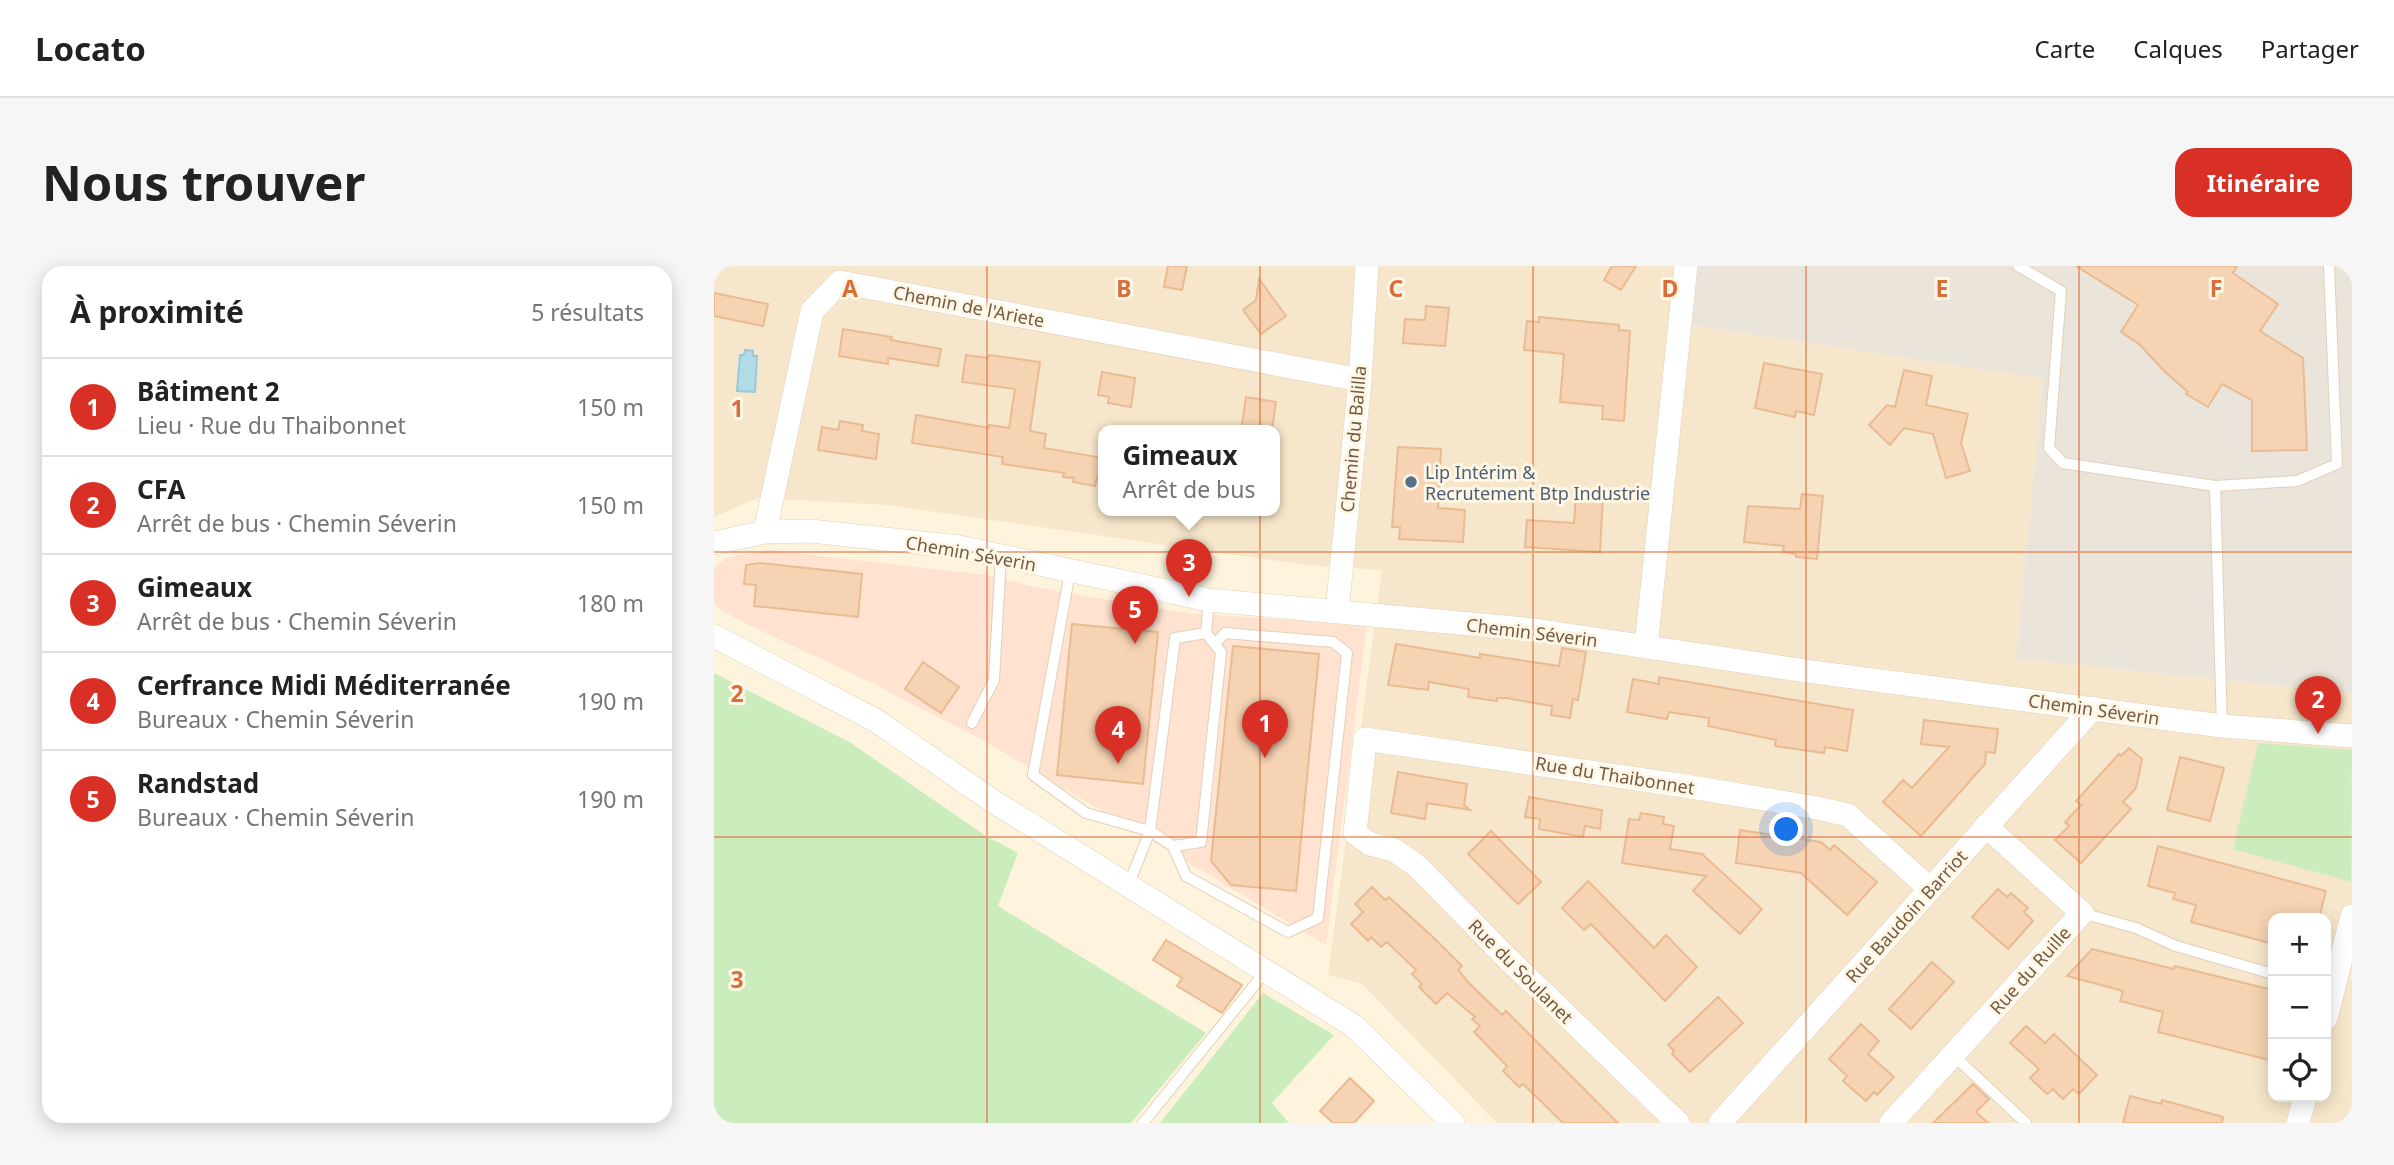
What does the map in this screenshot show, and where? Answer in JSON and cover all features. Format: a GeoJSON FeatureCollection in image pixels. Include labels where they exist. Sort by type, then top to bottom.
{"type":"FeatureCollection","features":[{"type":"Feature","properties":{"kind":"street","name":"Chemin du Balilla"},"geometry":{"type":"LineString","coordinates":[[1337,612],[1360,380],[1367,266]]}},
{"type":"Feature","properties":{"kind":"street"},"geometry":{"type":"LineString","coordinates":[[1646,647],[1686,266]]}},
{"type":"Feature","properties":{"kind":"street","name":"Chemin de l'Ariete"},"geometry":{"type":"LineString","coordinates":[[765,532],[812,311],[840,282],[1360,380]]}},
{"type":"Feature","properties":{"kind":"street","name":"Chemin Séverin"},"geometry":{"type":"LineString","coordinates":[[714,543],[765,532],[811,531],[959,547],[1209,600],[1535,630],[1806,671],[2222,726],[2352,736]]}},
{"type":"Feature","properties":{"kind":"street"},"geometry":{"type":"LineString","coordinates":[[714,636],[875,720],[991,800],[1354,1026],[1453,1123]]}},
{"type":"Feature","properties":{"kind":"street","name":"Rue Baudoin Barriot"},"geometry":{"type":"LineString","coordinates":[[1720,1123],[2093,708]]}},
{"type":"Feature","properties":{"kind":"street","name":"Rue du Thaibonnet"},"geometry":{"type":"LineString","coordinates":[[1355,833],[1365,739],[1671,784],[1848,815],[1930,889]]}},
{"type":"Feature","properties":{"kind":"street","name":"Rue du Ruille"},"geometry":{"type":"LineString","coordinates":[[1891,1123],[2082,913],[1986,826]]}},
{"type":"Feature","properties":{"kind":"street","name":"Rue du Soulanet"},"geometry":{"type":"LineString","coordinates":[[1355,833],[1370,844],[1394,850],[1417,866],[1506,957],[1678,1123]]}},
{"type":"Feature","properties":{"kind":"street"},"geometry":{"type":"LineString","coordinates":[[2331,983],[2352,916]]}},
{"type":"Feature","properties":{"kind":"street"},"geometry":{"type":"LineString","coordinates":[[2298,1123],[2304,1102]]}},
{"type":"Feature","properties":{"kind":"lane"},"geometry":{"type":"LineString","coordinates":[[2018,266],[2061,291],[2049,448],[2063,463],[2215,486],[2297,481],[2337,464],[2329,266]]}},
{"type":"Feature","properties":{"kind":"lane"},"geometry":{"type":"LineString","coordinates":[[2215,486],[2222,726]]}},
{"type":"Feature","properties":{"kind":"lane"},"geometry":{"type":"LineString","coordinates":[[972,723],[994,680],[1001,556]]}},
{"type":"Feature","properties":{"kind":"lane"},"geometry":{"type":"LineString","coordinates":[[1070,572],[1033,775],[1086,813],[1150,831],[1173,846],[1186,876],[1288,932],[1318,918],[1347,653],[1334,642],[1225,633],[1215,644]]}},
{"type":"Feature","properties":{"kind":"lane"},"geometry":{"type":"LineString","coordinates":[[1173,846],[1200,842],[1221,652],[1206,633],[1209,600]]}},
{"type":"Feature","properties":{"kind":"lane"},"geometry":{"type":"LineString","coordinates":[[1128,887],[1150,831],[1175,638],[1206,633]]}},
{"type":"Feature","properties":{"kind":"lane"},"geometry":{"type":"LineString","coordinates":[[2082,913],[2136,928],[2176,946],[2268,973]]}},
{"type":"Feature","properties":{"kind":"lane"},"geometry":{"type":"LineString","coordinates":[[1143,1123],[1266,971]]}},
{"type":"Feature","properties":{"kind":"lane"},"geometry":{"type":"LineString","coordinates":[[1953,1055],[2026,1123]]}},
{"type":"Feature","properties":{"kind":"shaded area"},"geometry":{"type":"Polygon","coordinates":[[[714,266],[1691,266],[1691,325],[2043,379],[2016,659],[2352,693],[2352,1123],[1497,1123],[1362,984],[1328,975],[1382,570],[1306,565],[887,505],[758,498],[714,517],[714,266]]]}},
{"type":"Feature","properties":{"kind":"shaded area"},"geometry":{"type":"Polygon","coordinates":[[[1691,266],[2352,266],[2352,693],[2016,659],[2043,379],[1691,325],[1691,266]]]}},
{"type":"Feature","properties":{"kind":"shaded area"},"geometry":{"type":"Polygon","coordinates":[[[768,550],[987,575],[1035,587],[1186,613],[1367,625],[1326,945],[988,743],[874,684],[740,621],[717,607],[714,600],[714,567],[729,557],[768,550]]]}},
{"type":"Feature","properties":{"kind":"green space"},"geometry":{"type":"Polygon","coordinates":[[[714,673],[851,743],[983,834],[1018,853],[998,906],[1206,1033],[1131,1123],[714,1123],[714,673]]]}},
{"type":"Feature","properties":{"kind":"green space"},"geometry":{"type":"Polygon","coordinates":[[[2258,743],[2352,750],[2351,882],[2233,849],[2258,743]]]}},
{"type":"Feature","properties":{"kind":"green space"},"geometry":{"type":"Polygon","coordinates":[[[1263,993],[1334,1035],[1272,1103],[1289,1123],[1160,1123],[1263,993]]]}},
{"type":"Feature","properties":{"kind":"water"},"geometry":{"type":"Polygon","coordinates":[[[745,350],[753,351],[753,356],[757,356],[755,392],[737,391],[740,355],[744,355],[745,350]]]}},
{"type":"Feature","properties":{"kind":"building"},"geometry":{"type":"Polygon","coordinates":[[[1168,266],[1187,266],[1182,290],[1164,287],[1168,266]]]}},
{"type":"Feature","properties":{"kind":"building"},"geometry":{"type":"Polygon","coordinates":[[[1612,266],[1636,266],[1621,290],[1604,280],[1612,266]]]}},
{"type":"Feature","properties":{"kind":"building"},"geometry":{"type":"Polygon","coordinates":[[[2076,266],[2237,266],[2233,273],[2278,304],[2260,331],[2303,358],[2307,450],[2252,451],[2252,400],[2222,384],[2208,407],[2186,394],[2188,392],[2139,344],[2121,332],[2138,305],[2076,266]]]}},
{"type":"Feature","properties":{"kind":"building"},"geometry":{"type":"Polygon","coordinates":[[[1259,279],[1286,316],[1261,334],[1243,310],[1256,300],[1259,279]]]}},
{"type":"Feature","properties":{"kind":"building"},"geometry":{"type":"Polygon","coordinates":[[[714,293],[768,304],[763,326],[714,316],[714,293]]]}},
{"type":"Feature","properties":{"kind":"building"},"geometry":{"type":"Polygon","coordinates":[[[1426,306],[1449,308],[1445,346],[1403,343],[1405,319],[1425,320],[1426,306]]]}},
{"type":"Feature","properties":{"kind":"building"},"geometry":{"type":"Polygon","coordinates":[[[1539,317],[1619,325],[1619,330],[1630,331],[1624,421],[1602,419],[1603,406],[1560,402],[1564,354],[1524,350],[1527,321],[1539,322],[1539,317]]]}},
{"type":"Feature","properties":{"kind":"building"},"geometry":{"type":"Polygon","coordinates":[[[843,329],[941,349],[938,366],[888,358],[888,364],[839,356],[843,329]]]}},
{"type":"Feature","properties":{"kind":"building"},"geometry":{"type":"Polygon","coordinates":[[[966,355],[988,358],[989,355],[1040,362],[1030,431],[1046,434],[1044,448],[1098,457],[1095,486],[1073,482],[1074,478],[1063,477],[1064,473],[1002,464],[1003,457],[912,443],[916,415],[989,428],[989,425],[1009,428],[1015,389],[962,382],[966,355]]]}},
{"type":"Feature","properties":{"kind":"building"},"geometry":{"type":"Polygon","coordinates":[[[1764,363],[1822,374],[1814,415],[1796,411],[1795,417],[1755,408],[1764,363]]]}},
{"type":"Feature","properties":{"kind":"building"},"geometry":{"type":"Polygon","coordinates":[[[1904,370],[1932,376],[1926,405],[1968,414],[1961,443],[1970,471],[1946,478],[1933,434],[1904,428],[1890,445],[1869,425],[1887,405],[1895,407],[1904,370]]]}},
{"type":"Feature","properties":{"kind":"building"},"geometry":{"type":"Polygon","coordinates":[[[1102,372],[1135,378],[1131,407],[1108,403],[1109,397],[1098,395],[1102,372]]]}},
{"type":"Feature","properties":{"kind":"building"},"geometry":{"type":"Polygon","coordinates":[[[1246,397],[1276,402],[1273,425],[1242,425],[1246,397]]]}},
{"type":"Feature","properties":{"kind":"building"},"geometry":{"type":"Polygon","coordinates":[[[840,421],[863,425],[862,431],[879,434],[876,459],[818,450],[822,427],[838,430],[840,421]]]}},
{"type":"Feature","properties":{"kind":"building"},"geometry":{"type":"Polygon","coordinates":[[[1398,447],[1441,449],[1438,508],[1465,510],[1463,542],[1399,539],[1400,527],[1392,527],[1398,447]]]}},
{"type":"Feature","properties":{"kind":"building"},"geometry":{"type":"Polygon","coordinates":[[[1802,494],[1823,496],[1817,559],[1796,557],[1796,554],[1783,552],[1784,546],[1744,542],[1748,506],[1800,509],[1802,494]]]}},
{"type":"Feature","properties":{"kind":"building"},"geometry":{"type":"Polygon","coordinates":[[[1576,495],[1603,497],[1600,552],[1525,547],[1527,520],[1574,523],[1576,495]]]}},
{"type":"Feature","properties":{"kind":"building"},"geometry":{"type":"Polygon","coordinates":[[[759,563],[862,574],[858,617],[754,606],[756,585],[744,584],[746,565],[759,563]]]}},
{"type":"Feature","properties":{"kind":"building"},"geometry":{"type":"Polygon","coordinates":[[[1072,624],[1158,632],[1143,784],[1057,775],[1072,624]]]}},
{"type":"Feature","properties":{"kind":"building"},"geometry":{"type":"Polygon","coordinates":[[[1396,644],[1480,658],[1480,654],[1559,666],[1562,648],[1586,652],[1578,700],[1573,699],[1570,718],[1551,715],[1552,706],[1506,698],[1497,698],[1497,701],[1468,697],[1469,689],[1429,682],[1428,690],[1388,685],[1396,644]]]}},
{"type":"Feature","properties":{"kind":"building"},"geometry":{"type":"Polygon","coordinates":[[[1233,646],[1319,654],[1296,891],[1231,885],[1211,861],[1233,646]]]}},
{"type":"Feature","properties":{"kind":"building"},"geometry":{"type":"Polygon","coordinates":[[[923,662],[959,687],[941,713],[905,689],[923,662]]]}},
{"type":"Feature","properties":{"kind":"building"},"geometry":{"type":"Polygon","coordinates":[[[1659,677],[1853,710],[1847,751],[1825,747],[1824,753],[1775,746],[1776,740],[1708,726],[1709,718],[1669,712],[1667,719],[1627,712],[1633,679],[1659,684],[1659,677]]]}},
{"type":"Feature","properties":{"kind":"building"},"geometry":{"type":"Polygon","coordinates":[[[1924,720],[1998,729],[1995,753],[1986,752],[1985,764],[1921,836],[1883,802],[1903,780],[1912,788],[1949,747],[1921,744],[1924,720]]]}},
{"type":"Feature","properties":{"kind":"building"},"geometry":{"type":"Polygon","coordinates":[[[2129,748],[2142,759],[2136,788],[2123,802],[2131,809],[2081,863],[2055,840],[2069,826],[2065,822],[2081,805],[2076,801],[2119,754],[2121,756],[2129,748]]]}},
{"type":"Feature","properties":{"kind":"building"},"geometry":{"type":"Polygon","coordinates":[[[2180,757],[2224,768],[2210,821],[2167,810],[2180,757]]]}},
{"type":"Feature","properties":{"kind":"building"},"geometry":{"type":"Polygon","coordinates":[[[1398,772],[1467,784],[1464,805],[1470,810],[1427,803],[1425,819],[1391,813],[1398,772]]]}},
{"type":"Feature","properties":{"kind":"building"},"geometry":{"type":"Polygon","coordinates":[[[1529,797],[1602,810],[1600,829],[1585,826],[1583,837],[1539,829],[1540,819],[1525,817],[1529,797]]]}},
{"type":"Feature","properties":{"kind":"building"},"geometry":{"type":"Polygon","coordinates":[[[1641,813],[1664,817],[1663,824],[1674,826],[1670,849],[1702,854],[1762,909],[1740,934],[1693,891],[1706,876],[1622,863],[1629,819],[1639,820],[1641,813]]]}},
{"type":"Feature","properties":{"kind":"building"},"geometry":{"type":"Polygon","coordinates":[[[1740,830],[1821,842],[1830,850],[1834,845],[1877,882],[1847,915],[1801,873],[1736,863],[1740,830]]]}},
{"type":"Feature","properties":{"kind":"building"},"geometry":{"type":"Polygon","coordinates":[[[1491,831],[1541,882],[1518,904],[1468,854],[1491,831]]]}},
{"type":"Feature","properties":{"kind":"building"},"geometry":{"type":"Polygon","coordinates":[[[2158,846],[2326,891],[2320,913],[2268,913],[2268,943],[2191,922],[2196,905],[2173,899],[2175,893],[2148,886],[2158,846]]]}},
{"type":"Feature","properties":{"kind":"building"},"geometry":{"type":"Polygon","coordinates":[[[1588,881],[1654,948],[1666,935],[1697,967],[1665,1001],[1591,924],[1584,930],[1562,908],[1588,881]]]}},
{"type":"Feature","properties":{"kind":"building"},"geometry":{"type":"Polygon","coordinates":[[[1372,887],[1385,900],[1389,897],[1434,938],[1462,966],[1458,970],[1470,984],[1502,1015],[1506,1011],[1618,1123],[1563,1123],[1523,1084],[1519,1087],[1503,1071],[1507,1066],[1474,1032],[1480,1026],[1472,1019],[1475,1017],[1447,993],[1436,1004],[1419,987],[1422,984],[1412,974],[1416,970],[1387,942],[1381,947],[1371,937],[1368,941],[1351,924],[1363,912],[1355,904],[1372,887]]]}},
{"type":"Feature","properties":{"kind":"building"},"geometry":{"type":"Polygon","coordinates":[[[1998,889],[2007,897],[2011,893],[2028,908],[2024,912],[2033,921],[2008,949],[1972,917],[1998,889]]]}},
{"type":"Feature","properties":{"kind":"building"},"geometry":{"type":"Polygon","coordinates":[[[1166,940],[1242,985],[1222,1013],[1177,986],[1182,978],[1153,960],[1166,940]]]}},
{"type":"Feature","properties":{"kind":"building"},"geometry":{"type":"Polygon","coordinates":[[[2092,949],[2268,989],[2268,1060],[2158,1032],[2163,1012],[2120,1001],[2123,991],[2067,976],[2092,949]]]}},
{"type":"Feature","properties":{"kind":"building"},"geometry":{"type":"Polygon","coordinates":[[[1932,962],[1954,982],[1911,1029],[1889,1009],[1932,962]]]}},
{"type":"Feature","properties":{"kind":"building"},"geometry":{"type":"Polygon","coordinates":[[[1718,997],[1743,1023],[1690,1072],[1672,1054],[1674,1051],[1668,1045],[1718,997]]]}},
{"type":"Feature","properties":{"kind":"building"},"geometry":{"type":"Polygon","coordinates":[[[1861,1024],[1879,1041],[1868,1054],[1894,1077],[1877,1095],[1874,1092],[1866,1101],[1843,1081],[1847,1076],[1829,1059],[1861,1024]]]}},
{"type":"Feature","properties":{"kind":"building"},"geometry":{"type":"Polygon","coordinates":[[[2026,1026],[2045,1043],[2054,1034],[2097,1075],[2079,1094],[2073,1089],[2063,1099],[2053,1089],[2047,1094],[2030,1078],[2039,1069],[2010,1043],[2026,1026]]]}},
{"type":"Feature","properties":{"kind":"building"},"geometry":{"type":"Polygon","coordinates":[[[1350,1078],[1374,1101],[1354,1123],[1333,1123],[1320,1111],[1350,1078]]]}},
{"type":"Feature","properties":{"kind":"building"},"geometry":{"type":"Polygon","coordinates":[[[1973,1084],[1989,1099],[1976,1112],[1988,1123],[1933,1123],[1973,1084]]]}},
{"type":"Feature","properties":{"kind":"building"},"geometry":{"type":"Polygon","coordinates":[[[2130,1096],[2161,1104],[2162,1100],[2223,1117],[2222,1123],[2123,1123],[2130,1096]]]}},
{"type":"Feature","properties":{"kind":"place","name":"Lip Intérim & Recrutement Btp Industrie"},"geometry":{"type":"Point","coordinates":[1411,482]}},
{"type":"Feature","properties":{"kind":"place","name":"Gimeaux"},"geometry":{"type":"Point","coordinates":[1189,597]}},
{"type":"Feature","properties":{"kind":"place","name":"Randstad"},"geometry":{"type":"Point","coordinates":[1135,644]}},
{"type":"Feature","properties":{"kind":"place","name":"CFA"},"geometry":{"type":"Point","coordinates":[2318,734]}},
{"type":"Feature","properties":{"kind":"place","name":"Bâtiment 2"},"geometry":{"type":"Point","coordinates":[1265,758]}},
{"type":"Feature","properties":{"kind":"place","name":"Cerfrance Midi Méditerranée"},"geometry":{"type":"Point","coordinates":[1118,764]}}]}
